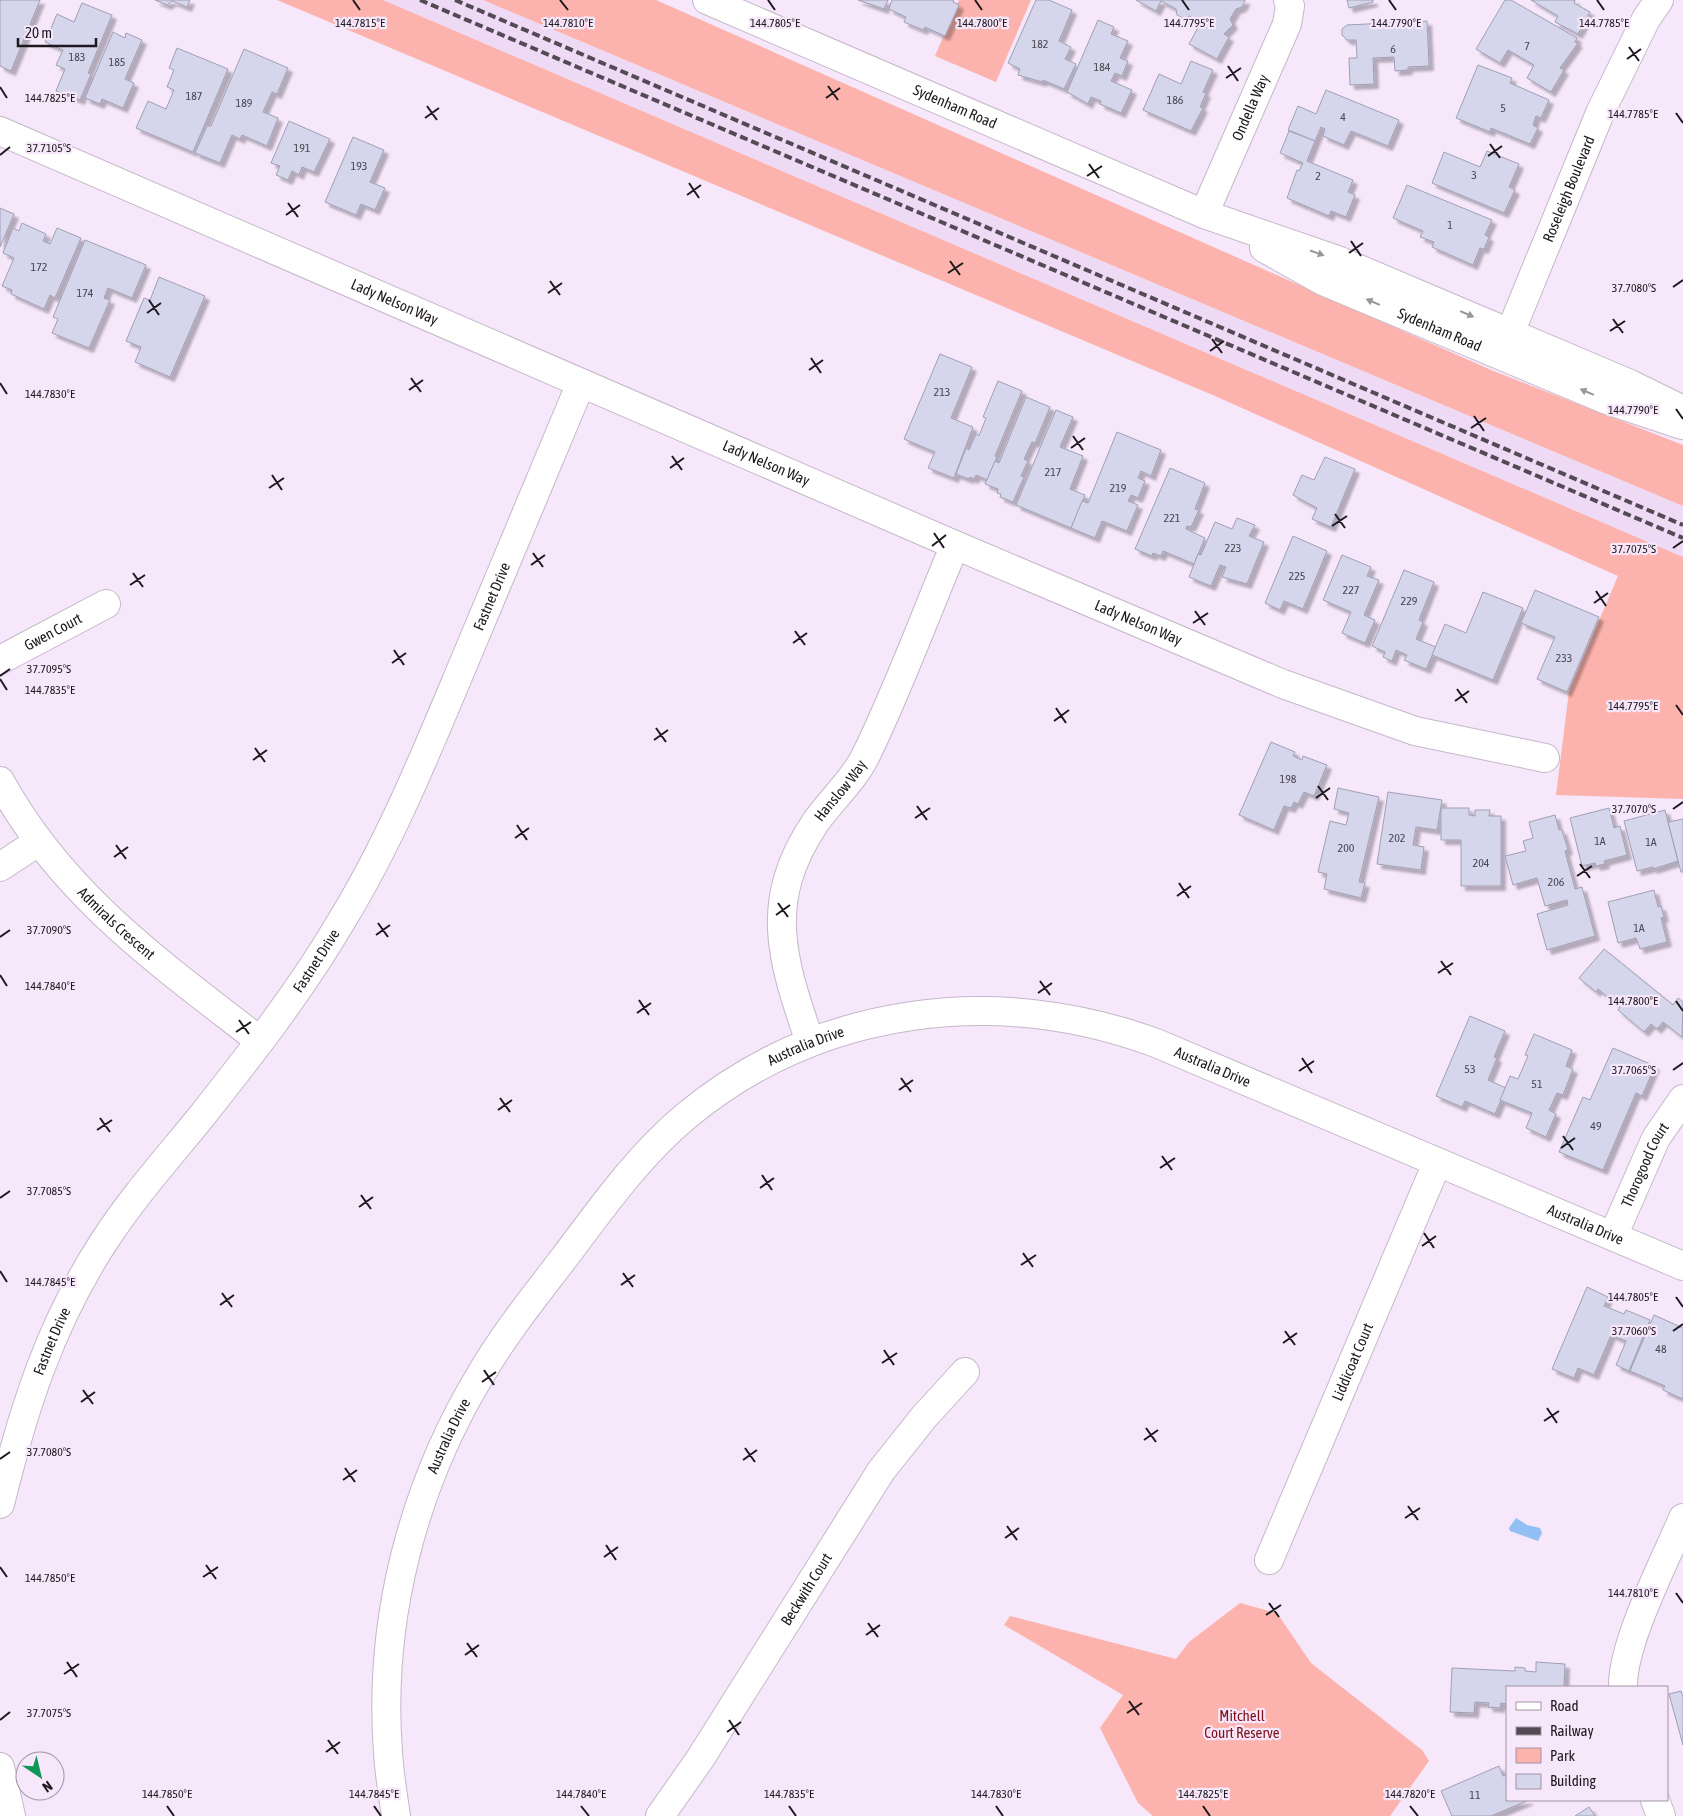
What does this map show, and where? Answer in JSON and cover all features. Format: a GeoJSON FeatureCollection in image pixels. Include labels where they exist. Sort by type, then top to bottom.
{"type":"FeatureCollection","features":[{"type":"Feature","properties":{"kind":"street","name":"Sydenham Road"},"geometry":{"type":"LineString","coordinates":[[707,0],[1204,214],[1323,281],[1506,344],[1630,384],[1683,410]]}},
{"type":"Feature","properties":{"kind":"street","name":"Ondella Way"},"geometry":{"type":"LineString","coordinates":[[1204,214],[1287,24],[1290,6],[1288,0]]}},
{"type":"Feature","properties":{"kind":"street","name":"Roseleigh Boulevard"},"geometry":{"type":"LineString","coordinates":[[1506,344],[1600,113],[1646,19],[1659,0]]}},
{"type":"Feature","properties":{"kind":"street","name":"Lady Nelson Way"},"geometry":{"type":"LineString","coordinates":[[0,131],[955,545],[1336,704],[1416,731],[1545,758]]}},
{"type":"Feature","properties":{"kind":"street","name":"Sydenham Road"},"geometry":{"type":"LineString","coordinates":[[1506,344],[1607,400],[1683,425]]}},
{"type":"Feature","properties":{"kind":"street","name":"Fastnet Drive"},"geometry":{"type":"LineString","coordinates":[[0,1504],[16,1436],[38,1371],[58,1322],[80,1282],[103,1243],[134,1199],[260,1041],[310,973],[375,861],[423,760],[581,383]]}},
{"type":"Feature","properties":{"kind":"street","name":"Hanslow Way"},"geometry":{"type":"LineString","coordinates":[[810,1042],[788,972],[782,946],[781,918],[785,888],[804,841],[864,760],[955,545]]}},
{"type":"Feature","properties":{"kind":"street","name":"Gwen Court"},"geometry":{"type":"LineString","coordinates":[[0,660],[106,604]]}},
{"type":"Feature","properties":{"kind":"street","name":"Admirals Crescent"},"geometry":{"type":"LineString","coordinates":[[0,781],[38,842],[58,867],[114,924],[260,1041]]}},
{"type":"Feature","properties":{"kind":"street"},"geometry":{"type":"LineString","coordinates":[[0,867],[38,842]]}},
{"type":"Feature","properties":{"kind":"street","name":"Australia Drive"},"geometry":{"type":"LineString","coordinates":[[396,1816],[388,1753],[386,1716],[388,1672],[399,1581],[408,1543],[426,1484],[458,1414],[506,1335],[608,1201],[654,1146],[684,1117],[716,1093],[757,1069],[810,1042],[871,1024],[912,1015],[947,1012],[1012,1011],[1080,1021],[1156,1043],[1683,1266]]}},
{"type":"Feature","properties":{"kind":"street","name":"Thorogood Court"},"geometry":{"type":"LineString","coordinates":[[1613,1236],[1656,1138],[1671,1113],[1683,1099]]}},
{"type":"Feature","properties":{"kind":"street","name":"Liddicoat Court"},"geometry":{"type":"LineString","coordinates":[[1269,1560],[1437,1163]]}},
{"type":"Feature","properties":{"kind":"street","name":"Beckwith Court"},"geometry":{"type":"LineString","coordinates":[[660,1816],[700,1759],[881,1471],[924,1417],[966,1372]]}},
{"type":"Feature","properties":{"kind":"street"},"geometry":{"type":"LineString","coordinates":[[1623,1686],[1626,1660],[1638,1626],[1683,1518]]}},
{"type":"Feature","properties":{"kind":"street"},"geometry":{"type":"LineString","coordinates":[[0,1767],[11,1816]]}},
{"type":"Feature","properties":{"kind":"street"},"geometry":{"type":"LineString","coordinates":[[1655,1801],[1661,1816]]}},
{"type":"Feature","properties":{"kind":"shaded area"},"geometry":{"type":"Polygon","coordinates":[[[383,0],[483,0],[1683,506],[1683,557],[383,0]]]}},
{"type":"Feature","properties":{"kind":"green space"},"geometry":{"type":"Polygon","coordinates":[[[277,0],[383,0],[1683,557],[1683,799],[1556,795],[1569,691],[1618,576],[1215,396],[277,0]]]}},
{"type":"Feature","properties":{"kind":"green space"},"geometry":{"type":"Polygon","coordinates":[[[483,0],[656,0],[1491,370],[1683,445],[1683,506],[483,0]]]}},
{"type":"Feature","properties":{"kind":"green space"},"geometry":{"type":"Polygon","coordinates":[[[959,0],[1031,0],[996,82],[935,56],[959,0]]]}},
{"type":"Feature","properties":{"kind":"green space","name":"Mitchell Court Reserve"},"geometry":{"type":"Polygon","coordinates":[[[1240,1603],[1277,1613],[1311,1663],[1422,1750],[1429,1761],[1390,1816],[1153,1816],[1138,1803],[1100,1728],[1123,1695],[1004,1625],[1010,1616],[1176,1659],[1189,1642],[1240,1603]]]}},
{"type":"Feature","properties":{"kind":"water"},"geometry":{"type":"Polygon","coordinates":[[[1516,1518],[1527,1525],[1540,1528],[1542,1533],[1538,1541],[1510,1531],[1509,1528],[1516,1518]]]}},
{"type":"Feature","properties":{"kind":"building"},"geometry":{"type":"Polygon","coordinates":[[[0,0],[40,0],[11,71],[0,66],[0,0]]]}},
{"type":"Feature","properties":{"kind":"building"},"geometry":{"type":"Polygon","coordinates":[[[155,0],[190,0],[187,7],[172,1],[167,5],[155,0]]]}},
{"type":"Feature","properties":{"kind":"building"},"geometry":{"type":"Polygon","coordinates":[[[858,0],[888,0],[884,9],[858,0]]]}},
{"type":"Feature","properties":{"kind":"building"},"geometry":{"type":"Polygon","coordinates":[[[892,0],[954,0],[953,2],[959,5],[945,36],[925,27],[923,30],[904,22],[906,17],[889,9],[892,0]]]}},
{"type":"Feature","properties":{"kind":"building"},"geometry":{"type":"Polygon","coordinates":[[[1036,0],[1049,0],[1072,10],[1059,41],[1071,47],[1065,59],[1076,64],[1064,89],[1043,80],[1042,82],[1018,75],[1020,69],[1008,63],[1036,0]]]}},
{"type":"Feature","properties":{"kind":"building"},"geometry":{"type":"Polygon","coordinates":[[[1136,0],[1245,1],[1242,7],[1236,9],[1230,19],[1233,25],[1224,34],[1229,37],[1217,59],[1189,44],[1201,22],[1189,16],[1185,19],[1177,15],[1176,9],[1161,1],[1156,11],[1136,0]]]}},
{"type":"Feature","properties":{"kind":"building"},"geometry":{"type":"Polygon","coordinates":[[[1347,0],[1373,0],[1373,2],[1349,8],[1347,0]]]}},
{"type":"Feature","properties":{"kind":"building"},"geometry":{"type":"Polygon","coordinates":[[[1505,0],[1511,0],[1577,38],[1575,42],[1578,43],[1560,68],[1564,70],[1551,92],[1527,78],[1534,65],[1508,50],[1500,63],[1476,49],[1505,0]]]}},
{"type":"Feature","properties":{"kind":"building"},"geometry":{"type":"Polygon","coordinates":[[[1531,0],[1575,0],[1574,3],[1590,12],[1578,34],[1555,22],[1558,16],[1531,0]]]}},
{"type":"Feature","properties":{"kind":"building"},"geometry":{"type":"Polygon","coordinates":[[[82,3],[112,15],[88,73],[91,74],[80,100],[56,91],[65,69],[56,65],[63,50],[45,42],[57,14],[74,22],[82,3]]]}},
{"type":"Feature","properties":{"kind":"building"},"geometry":{"type":"Polygon","coordinates":[[[1098,20],[1114,27],[1111,34],[1128,41],[1120,58],[1128,61],[1122,76],[1115,73],[1111,81],[1132,90],[1121,113],[1100,104],[1101,101],[1091,97],[1088,104],[1067,92],[1098,20]]]}},
{"type":"Feature","properties":{"kind":"building"},"geometry":{"type":"Polygon","coordinates":[[[1427,21],[1429,66],[1408,67],[1408,70],[1395,71],[1394,57],[1373,58],[1374,84],[1350,85],[1349,58],[1357,58],[1356,40],[1347,40],[1342,35],[1342,29],[1347,25],[1427,21]]]}},
{"type":"Feature","properties":{"kind":"building"},"geometry":{"type":"Polygon","coordinates":[[[113,32],[125,38],[126,33],[142,40],[125,79],[134,83],[123,108],[102,99],[100,104],[85,98],[113,32]]]}},
{"type":"Feature","properties":{"kind":"building"},"geometry":{"type":"Polygon","coordinates":[[[177,48],[228,69],[193,152],[136,128],[148,101],[166,109],[174,90],[167,87],[174,70],[169,68],[177,48]]]}},
{"type":"Feature","properties":{"kind":"building"},"geometry":{"type":"Polygon","coordinates":[[[244,49],[288,68],[277,94],[272,92],[263,112],[278,118],[267,146],[242,135],[240,139],[232,135],[220,163],[195,153],[207,126],[211,126],[244,49]]]}},
{"type":"Feature","properties":{"kind":"building"},"geometry":{"type":"Polygon","coordinates":[[[1191,61],[1213,70],[1203,92],[1206,93],[1200,107],[1203,108],[1191,131],[1143,110],[1159,74],[1181,84],[1191,61]]]}},
{"type":"Feature","properties":{"kind":"building"},"geometry":{"type":"Polygon","coordinates":[[[1478,65],[1512,78],[1510,83],[1549,100],[1541,118],[1536,116],[1533,125],[1538,128],[1530,144],[1491,128],[1490,132],[1456,118],[1478,65]]]}},
{"type":"Feature","properties":{"kind":"building"},"geometry":{"type":"Polygon","coordinates":[[[1326,90],[1399,120],[1388,146],[1351,131],[1344,145],[1323,136],[1325,129],[1321,127],[1315,141],[1288,130],[1298,106],[1316,114],[1326,90]]]}},
{"type":"Feature","properties":{"kind":"building"},"geometry":{"type":"Polygon","coordinates":[[[289,121],[330,139],[314,172],[302,167],[299,175],[292,171],[288,180],[276,175],[280,166],[271,163],[289,121]]]}},
{"type":"Feature","properties":{"kind":"building"},"geometry":{"type":"Polygon","coordinates":[[[1289,131],[1315,141],[1307,161],[1353,180],[1348,192],[1355,195],[1346,217],[1331,211],[1329,216],[1287,198],[1297,170],[1299,171],[1303,163],[1280,153],[1289,131]]]}},
{"type":"Feature","properties":{"kind":"building"},"geometry":{"type":"Polygon","coordinates":[[[353,137],[384,150],[370,182],[385,188],[375,210],[361,204],[356,215],[325,202],[353,137]]]}},
{"type":"Feature","properties":{"kind":"building"},"geometry":{"type":"Polygon","coordinates":[[[1487,151],[1519,164],[1509,187],[1515,190],[1504,213],[1432,183],[1444,152],[1480,167],[1487,151]]]}},
{"type":"Feature","properties":{"kind":"building"},"geometry":{"type":"Polygon","coordinates":[[[1407,185],[1492,220],[1485,235],[1489,237],[1484,249],[1480,248],[1473,265],[1432,247],[1434,242],[1420,237],[1423,231],[1393,218],[1407,185]]]}},
{"type":"Feature","properties":{"kind":"building"},"geometry":{"type":"Polygon","coordinates":[[[0,208],[14,214],[0,247],[0,208]]]}},
{"type":"Feature","properties":{"kind":"building"},"geometry":{"type":"Polygon","coordinates":[[[22,223],[46,234],[43,241],[50,244],[57,228],[81,238],[55,298],[50,295],[44,309],[11,294],[12,290],[2,286],[14,258],[3,253],[13,228],[19,231],[22,223]]]}},
{"type":"Feature","properties":{"kind":"building"},"geometry":{"type":"Polygon","coordinates":[[[85,240],[146,265],[132,298],[108,288],[104,298],[110,300],[89,348],[52,333],[58,319],[53,317],[85,240]]]}},
{"type":"Feature","properties":{"kind":"building"},"geometry":{"type":"Polygon","coordinates":[[[159,277],[205,296],[170,377],[135,362],[141,347],[126,341],[144,298],[150,300],[159,277]]]}},
{"type":"Feature","properties":{"kind":"building"},"geometry":{"type":"Polygon","coordinates":[[[940,354],[972,367],[951,418],[973,427],[954,478],[928,468],[935,452],[904,439],[940,354]]]}},
{"type":"Feature","properties":{"kind":"building"},"geometry":{"type":"Polygon","coordinates":[[[998,381],[1022,391],[987,480],[976,475],[974,479],[970,477],[969,479],[956,474],[966,448],[969,450],[976,434],[979,436],[986,418],[983,417],[998,381]]]}},
{"type":"Feature","properties":{"kind":"building"},"geometry":{"type":"Polygon","coordinates":[[[1026,397],[1050,407],[1035,443],[1032,442],[1024,459],[1028,461],[1021,476],[1024,477],[1013,502],[1000,497],[1001,494],[997,493],[998,489],[985,484],[995,461],[999,463],[1026,397]]]}},
{"type":"Feature","properties":{"kind":"building"},"geometry":{"type":"Polygon","coordinates":[[[1056,410],[1073,417],[1060,447],[1083,456],[1070,489],[1085,495],[1071,528],[1016,505],[1056,410]]]}},
{"type":"Feature","properties":{"kind":"building"},"geometry":{"type":"Polygon","coordinates":[[[1117,432],[1161,450],[1151,476],[1141,471],[1138,478],[1145,481],[1138,498],[1131,495],[1128,501],[1138,505],[1127,531],[1102,521],[1095,538],[1071,528],[1082,501],[1088,503],[1117,432]]]}},
{"type":"Feature","properties":{"kind":"building"},"geometry":{"type":"Polygon","coordinates":[[[1325,457],[1355,469],[1331,527],[1312,519],[1317,508],[1293,495],[1302,475],[1314,480],[1325,457]]]}},
{"type":"Feature","properties":{"kind":"building"},"geometry":{"type":"Polygon","coordinates":[[[1170,468],[1205,483],[1195,509],[1199,510],[1191,527],[1187,526],[1186,529],[1205,538],[1194,564],[1163,551],[1161,556],[1153,553],[1152,556],[1135,549],[1170,468]]]}},
{"type":"Feature","properties":{"kind":"building"},"geometry":{"type":"Polygon","coordinates":[[[1237,518],[1255,525],[1249,536],[1264,542],[1247,584],[1222,577],[1226,567],[1220,565],[1211,586],[1189,577],[1198,554],[1201,555],[1215,522],[1232,529],[1237,518]]]}},
{"type":"Feature","properties":{"kind":"building"},"geometry":{"type":"Polygon","coordinates":[[[1293,536],[1327,551],[1303,609],[1284,601],[1280,610],[1265,603],[1293,536]]]}},
{"type":"Feature","properties":{"kind":"building"},"geometry":{"type":"Polygon","coordinates":[[[1342,555],[1371,567],[1367,576],[1379,580],[1364,615],[1375,620],[1365,643],[1342,633],[1351,612],[1323,600],[1342,555]]]}},
{"type":"Feature","properties":{"kind":"building"},"geometry":{"type":"Polygon","coordinates":[[[1404,570],[1434,582],[1419,620],[1423,622],[1416,639],[1436,647],[1426,669],[1404,660],[1407,655],[1396,650],[1392,661],[1383,657],[1385,652],[1372,646],[1404,570]]]}},
{"type":"Feature","properties":{"kind":"building"},"geometry":{"type":"Polygon","coordinates":[[[1535,590],[1599,617],[1567,692],[1537,679],[1555,637],[1521,623],[1535,590]]]}},
{"type":"Feature","properties":{"kind":"building"},"geometry":{"type":"Polygon","coordinates":[[[1483,592],[1523,608],[1493,680],[1432,655],[1445,624],[1466,633],[1483,592]]]}},
{"type":"Feature","properties":{"kind":"building"},"geometry":{"type":"Polygon","coordinates":[[[1271,742],[1295,752],[1293,756],[1302,760],[1303,756],[1327,765],[1314,796],[1304,792],[1298,804],[1294,802],[1291,808],[1284,806],[1274,830],[1239,815],[1271,742]]]}},
{"type":"Feature","properties":{"kind":"building"},"geometry":{"type":"Polygon","coordinates":[[[1338,788],[1379,797],[1359,882],[1365,883],[1361,898],[1324,889],[1327,874],[1318,872],[1330,821],[1346,825],[1349,813],[1334,809],[1338,788]]]}},
{"type":"Feature","properties":{"kind":"building"},"geometry":{"type":"Polygon","coordinates":[[[1388,792],[1442,800],[1437,830],[1416,827],[1413,845],[1424,847],[1421,870],[1377,864],[1388,792]]]}},
{"type":"Feature","properties":{"kind":"building"},"geometry":{"type":"Polygon","coordinates":[[[1441,808],[1469,808],[1469,815],[1475,816],[1475,810],[1490,810],[1489,816],[1501,816],[1501,886],[1461,886],[1461,840],[1441,840],[1441,808]]]}},
{"type":"Feature","properties":{"kind":"building"},"geometry":{"type":"Polygon","coordinates":[[[1609,808],[1614,828],[1620,826],[1627,855],[1604,861],[1605,864],[1596,866],[1595,863],[1582,866],[1570,818],[1609,808]]]}},
{"type":"Feature","properties":{"kind":"building"},"geometry":{"type":"Polygon","coordinates":[[[1665,810],[1678,861],[1653,869],[1653,867],[1637,871],[1624,821],[1665,810]]]}},
{"type":"Feature","properties":{"kind":"building"},"geometry":{"type":"Polygon","coordinates":[[[1555,815],[1568,850],[1565,851],[1575,889],[1582,887],[1595,936],[1547,950],[1537,914],[1568,905],[1567,900],[1545,906],[1537,878],[1513,885],[1505,856],[1526,851],[1523,841],[1533,838],[1529,822],[1555,815]]]}},
{"type":"Feature","properties":{"kind":"building"},"geometry":{"type":"Polygon","coordinates":[[[1683,819],[1683,872],[1681,872],[1668,822],[1683,819]]]}},
{"type":"Feature","properties":{"kind":"building"},"geometry":{"type":"Polygon","coordinates":[[[1654,890],[1658,907],[1661,906],[1664,917],[1661,918],[1667,942],[1640,949],[1636,938],[1618,943],[1608,902],[1654,890]]]}},
{"type":"Feature","properties":{"kind":"building"},"geometry":{"type":"Polygon","coordinates":[[[1604,949],[1673,1005],[1678,998],[1683,1002],[1682,1037],[1663,1022],[1657,1029],[1651,1024],[1644,1032],[1618,1010],[1620,1007],[1598,989],[1596,992],[1579,978],[1604,949]]]}},
{"type":"Feature","properties":{"kind":"building"},"geometry":{"type":"Polygon","coordinates":[[[1470,1016],[1505,1031],[1494,1057],[1497,1058],[1488,1080],[1506,1088],[1495,1114],[1465,1101],[1462,1107],[1436,1096],[1470,1016]]]}},
{"type":"Feature","properties":{"kind":"building"},"geometry":{"type":"Polygon","coordinates":[[[1534,1034],[1572,1050],[1566,1066],[1573,1069],[1563,1095],[1557,1093],[1549,1110],[1556,1114],[1546,1137],[1526,1128],[1532,1113],[1500,1100],[1510,1076],[1518,1079],[1528,1056],[1525,1055],[1534,1034]]]}},
{"type":"Feature","properties":{"kind":"building"},"geometry":{"type":"Polygon","coordinates":[[[1613,1048],[1655,1066],[1642,1096],[1636,1093],[1603,1170],[1559,1152],[1583,1097],[1590,1100],[1613,1048]]]}},
{"type":"Feature","properties":{"kind":"building"},"geometry":{"type":"Polygon","coordinates":[[[1587,1287],[1608,1297],[1604,1306],[1624,1314],[1626,1310],[1650,1320],[1629,1371],[1616,1365],[1626,1341],[1611,1335],[1594,1375],[1578,1368],[1574,1378],[1552,1369],[1587,1287]]]}},
{"type":"Feature","properties":{"kind":"building"},"geometry":{"type":"Polygon","coordinates":[[[1654,1315],[1683,1328],[1683,1399],[1663,1390],[1665,1386],[1630,1371],[1654,1315]]]}},
{"type":"Feature","properties":{"kind":"building"},"geometry":{"type":"Polygon","coordinates":[[[1536,1662],[1565,1664],[1564,1686],[1506,1686],[1506,1704],[1501,1703],[1500,1708],[1488,1707],[1489,1703],[1475,1702],[1474,1713],[1450,1712],[1452,1668],[1515,1671],[1515,1667],[1525,1668],[1525,1671],[1536,1672],[1536,1662]]]}},
{"type":"Feature","properties":{"kind":"building"},"geometry":{"type":"Polygon","coordinates":[[[1681,1691],[1683,1697],[1683,1745],[1669,1694],[1681,1691]]]}},
{"type":"Feature","properties":{"kind":"building"},"geometry":{"type":"Polygon","coordinates":[[[1499,1766],[1503,1776],[1506,1775],[1506,1801],[1527,1801],[1491,1816],[1452,1816],[1441,1791],[1499,1766]]]}},
{"type":"Feature","properties":{"kind":"building"},"geometry":{"type":"Polygon","coordinates":[[[1589,1807],[1595,1816],[1575,1816],[1589,1807]]]}},
{"type":"Feature","properties":{"kind":"railway"},"geometry":{"type":"LineString","coordinates":[[420,0],[1683,538]]}},
{"type":"Feature","properties":{"kind":"railway"},"geometry":{"type":"LineString","coordinates":[[455,0],[1683,525]]}}]}
